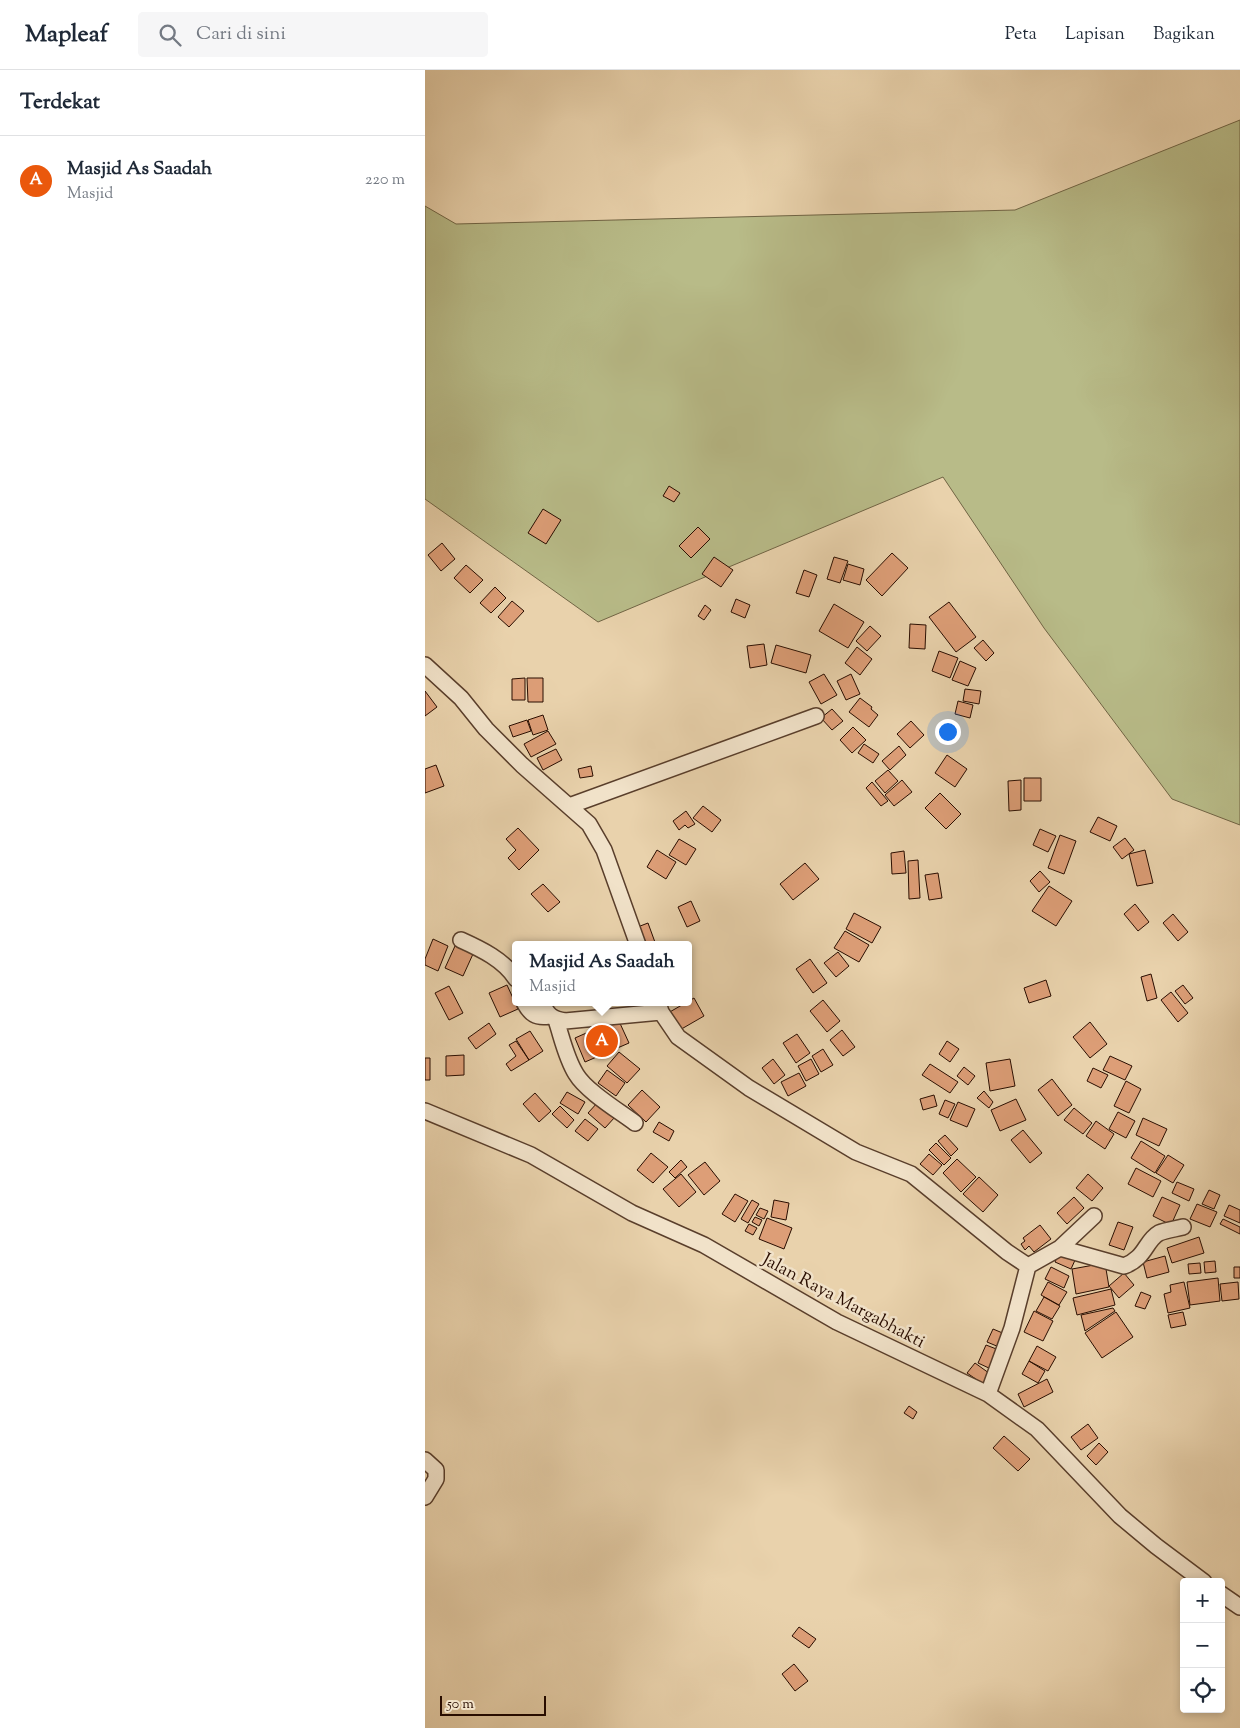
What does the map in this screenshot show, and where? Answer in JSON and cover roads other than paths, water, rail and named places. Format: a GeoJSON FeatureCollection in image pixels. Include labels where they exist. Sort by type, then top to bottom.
{"type":"FeatureCollection","features":[{"type":"Feature","properties":{"kind":"street"},"geometry":{"type":"LineString","coordinates":[[425,665],[461,698],[486,729],[522,765],[589,824],[604,850],[636,941]]}},
{"type":"Feature","properties":{"kind":"street"},"geometry":{"type":"LineString","coordinates":[[569,806],[816,716]]}},
{"type":"Feature","properties":{"kind":"street"},"geometry":{"type":"LineString","coordinates":[[461,940],[478,948],[507,967],[512,974]]}},
{"type":"Feature","properties":{"kind":"street"},"geometry":{"type":"LineString","coordinates":[[526,1006],[529,1011],[540,1018],[553,1018],[565,1022],[660,1007],[678,1037],[749,1088],[856,1152],[911,1174],[1007,1252],[1028,1266]]}},
{"type":"Feature","properties":{"kind":"street"},"geometry":{"type":"LineString","coordinates":[[545,1006],[553,1018],[576,1075],[608,1103],[635,1123]]}},
{"type":"Feature","properties":{"kind":"street","name":"Jalan Raya Margabhakti"},"geometry":{"type":"LineString","coordinates":[[425,1111],[531,1155],[632,1213],[704,1244],[837,1322],[988,1394],[1037,1429],[1120,1516],[1199,1578]]}},
{"type":"Feature","properties":{"kind":"street"},"geometry":{"type":"LineString","coordinates":[[988,1394],[1012,1328],[1028,1266],[1060,1248],[1094,1216]]}},
{"type":"Feature","properties":{"kind":"street"},"geometry":{"type":"LineString","coordinates":[[1060,1248],[1124,1266],[1133,1262],[1141,1255],[1152,1239],[1158,1234],[1183,1227]]}},
{"type":"Feature","properties":{"kind":"street"},"geometry":{"type":"LineString","coordinates":[[425,1460],[436,1470],[436,1480],[425,1497]]}},
{"type":"Feature","properties":{"kind":"street"},"geometry":{"type":"LineString","coordinates":[[1225,1597],[1240,1607]]}},
{"type":"Feature","properties":{"kind":"place","name":"Masjid As Saadah"},"geometry":{"type":"Point","coordinates":[602,1041]}}]}
